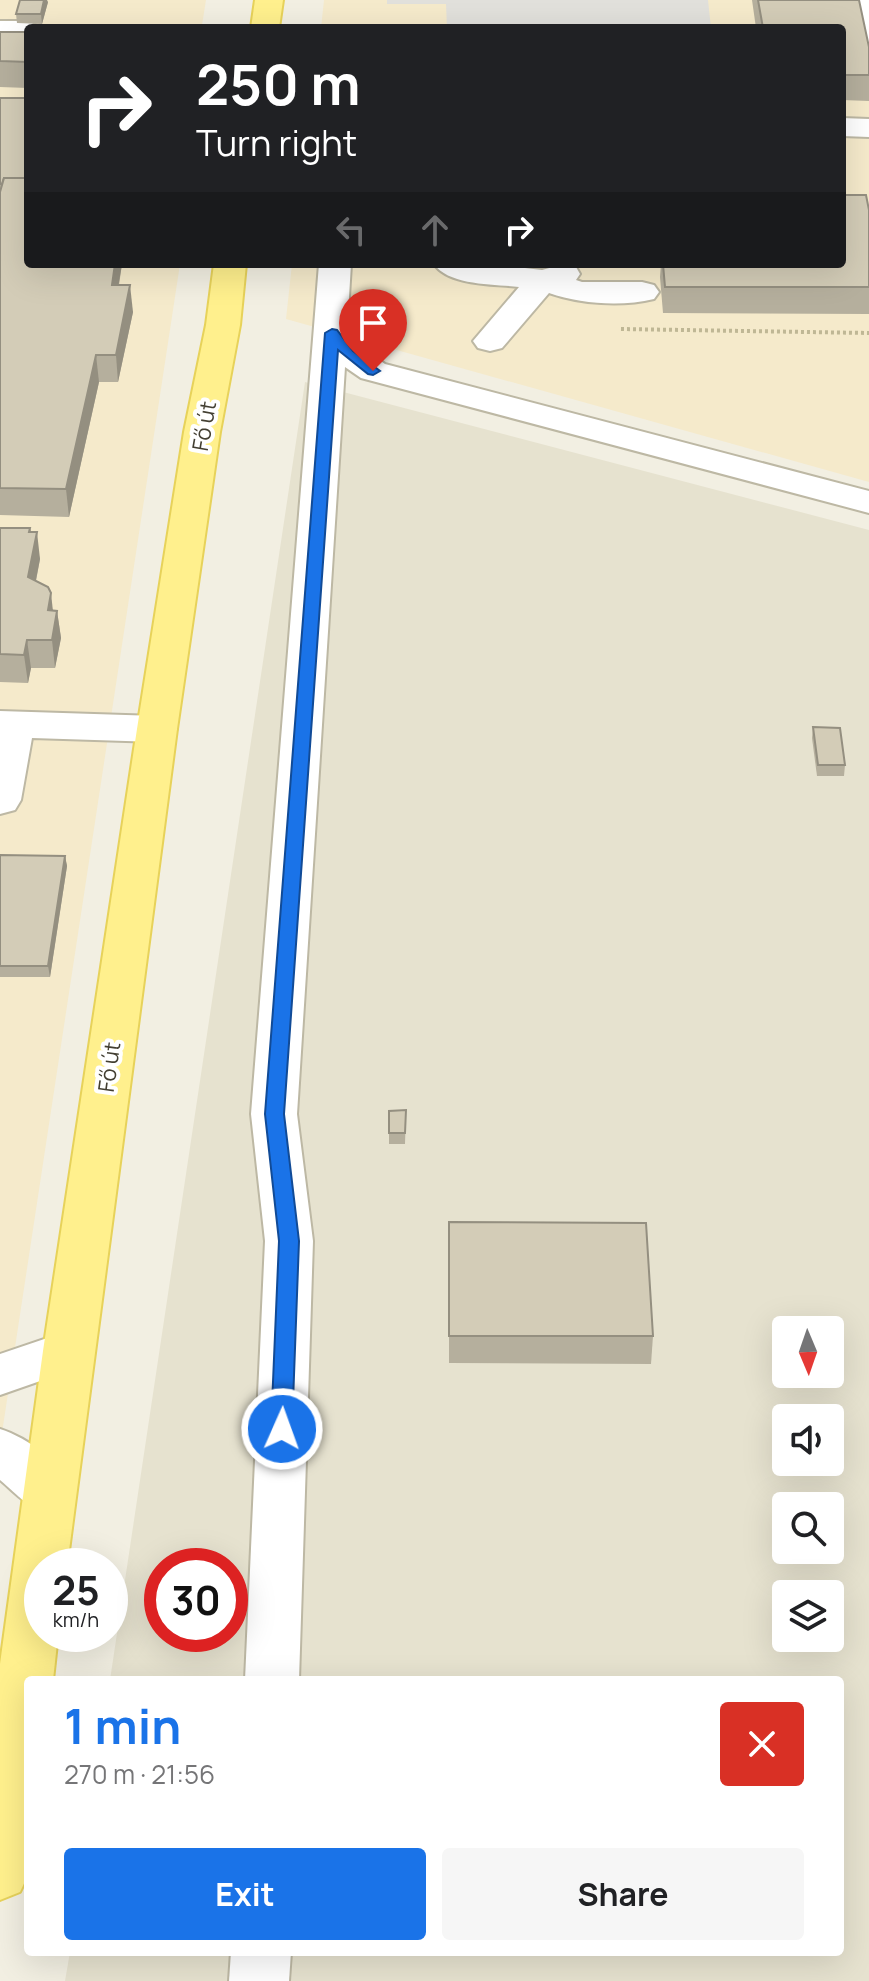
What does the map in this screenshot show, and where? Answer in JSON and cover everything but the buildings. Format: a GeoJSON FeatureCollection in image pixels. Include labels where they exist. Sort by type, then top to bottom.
{"type":"FeatureCollection","features":[{"type":"Feature","properties":{"kind":"main road"},"geometry":{"type":"LineString","coordinates":[[266,24],[269,0]]}},
{"type":"Feature","properties":{"kind":"main road","name":"Fő út"},"geometry":{"type":"LineString","coordinates":[[25,1676],[68,1351],[157,729],[230,268]]}},
{"type":"Feature","properties":{"kind":"main road","name":"Fő út"},"geometry":{"type":"LineString","coordinates":[[0,1873],[24,1685]]}},
{"type":"Feature","properties":{"kind":"street"},"geometry":{"type":"LineString","coordinates":[[861,0],[869,37]]}},
{"type":"Feature","properties":{"kind":"street"},"geometry":{"type":"LineString","coordinates":[[0,30],[24,30]]}},
{"type":"Feature","properties":{"kind":"street"},"geometry":{"type":"LineString","coordinates":[[846,127],[869,128]]}},
{"type":"Feature","properties":{"kind":"street"},"geometry":{"type":"LineString","coordinates":[[272,1676],[289,1241],[274,1114],[335,268]]}},
{"type":"Feature","properties":{"kind":"street"},"geometry":{"type":"LineString","coordinates":[[461,268],[543,280],[579,292],[644,280]]}},
{"type":"Feature","properties":{"kind":"street"},"geometry":{"type":"LineString","coordinates":[[490,341],[543,280]]}},
{"type":"Feature","properties":{"kind":"street"},"geometry":{"type":"LineString","coordinates":[[332,333],[348,354],[373,371],[869,502]]}},
{"type":"Feature","properties":{"kind":"street"},"geometry":{"type":"LineString","coordinates":[[0,798],[7,724],[157,729]]}},
{"type":"Feature","properties":{"kind":"street"},"geometry":{"type":"LineString","coordinates":[[0,1375],[68,1351]]}},
{"type":"Feature","properties":{"kind":"street"},"geometry":{"type":"LineString","coordinates":[[0,1450],[49,1490]]}},
{"type":"Feature","properties":{"kind":"street"},"geometry":{"type":"LineString","coordinates":[[259,1981],[261,1956]]}},
{"type":"Feature","properties":{"kind":"path"},"geometry":{"type":"LineString","coordinates":[[618,328],[633,331],[869,333]]}},
{"type":"Feature","properties":{"kind":"shaded area"},"geometry":{"type":"Polygon","coordinates":[[[0,0],[206,0],[202,24],[0,25],[0,0]]]}},
{"type":"Feature","properties":{"kind":"shaded area"},"geometry":{"type":"Polygon","coordinates":[[[324,0],[869,0],[869,482],[286,319],[292,268],[846,268],[846,24],[321,24],[324,0]]]}},
{"type":"Feature","properties":{"kind":"shaded area"},"geometry":{"type":"Polygon","coordinates":[[[387,0],[708,0],[711,24],[447,24],[446,4],[387,4],[387,0]]]}},
{"type":"Feature","properties":{"kind":"shaded area"},"geometry":{"type":"Polygon","coordinates":[[[0,55],[24,56],[24,268],[179,268],[0,1446],[0,55]]]}},
{"type":"Feature","properties":{"kind":"shaded area"},"geometry":{"type":"Polygon","coordinates":[[[305,382],[869,530],[869,1981],[65,1981],[69,1956],[844,1956],[844,1676],[111,1676],[114,1652],[128,1652],[128,1560],[305,382]]]}},
{"type":"Feature","properties":{"kind":"route"},"geometry":{"type":"LineString","coordinates":[[282,1429],[289,1241],[274,1114],[332,333],[348,354],[373,371]]}}]}
